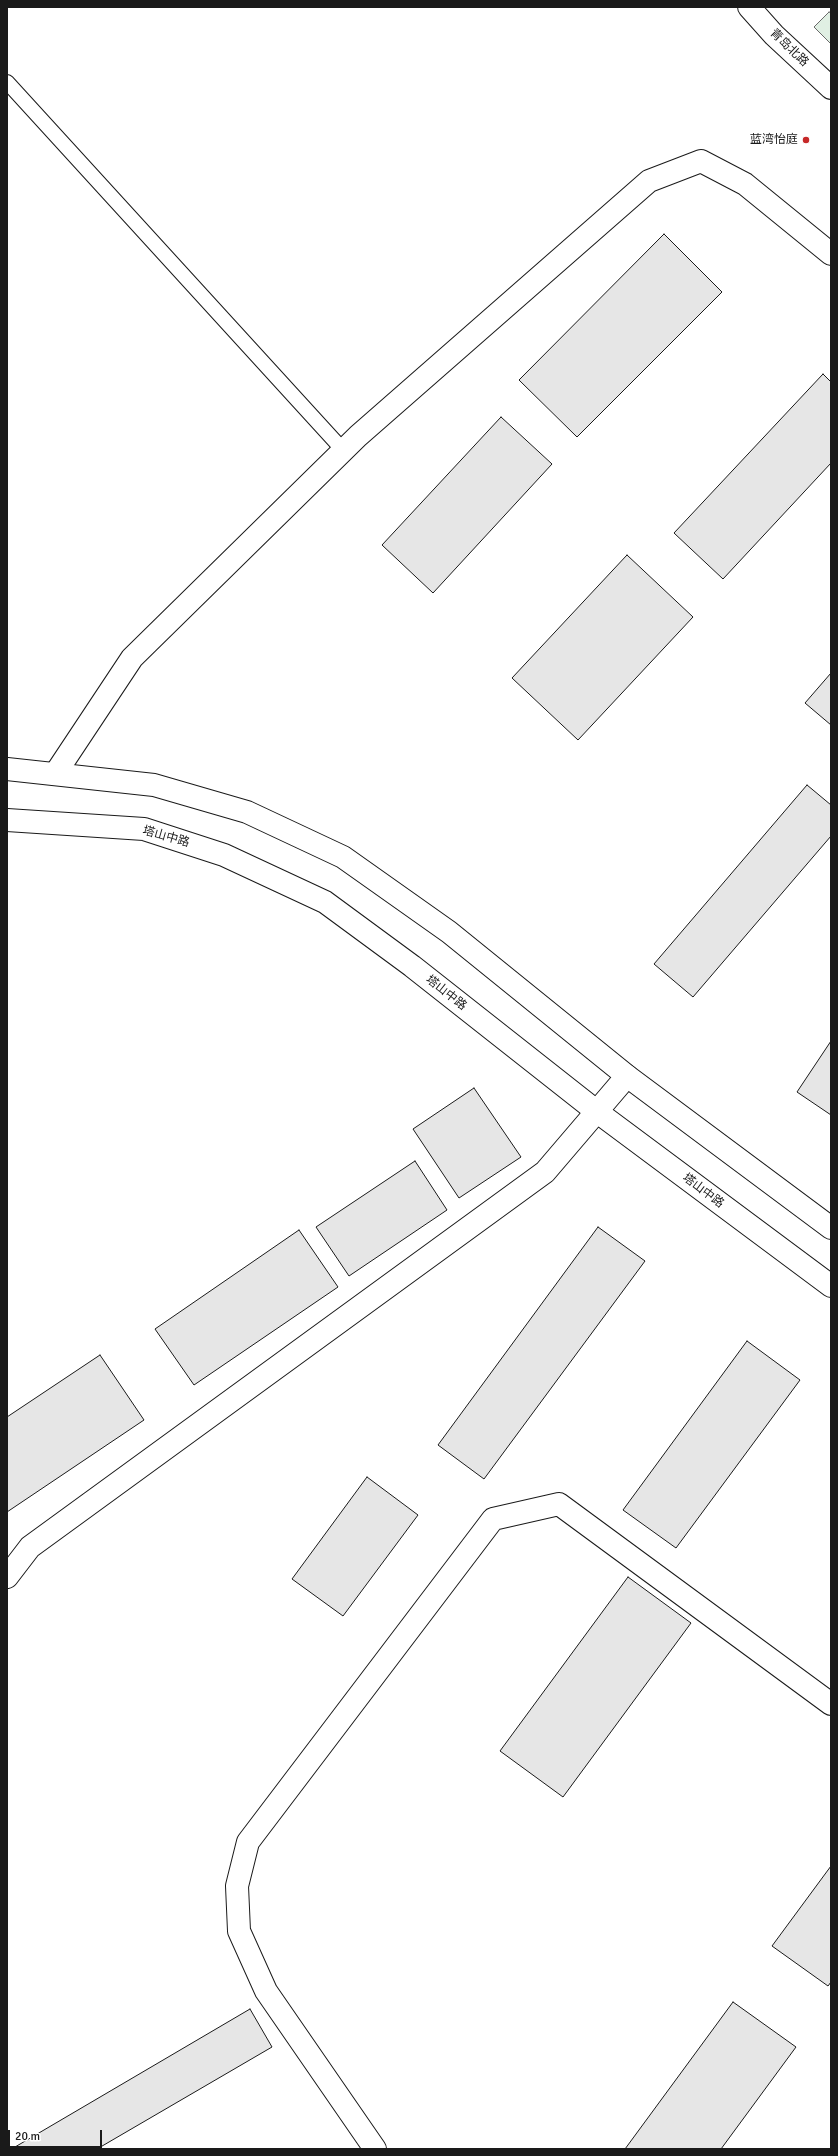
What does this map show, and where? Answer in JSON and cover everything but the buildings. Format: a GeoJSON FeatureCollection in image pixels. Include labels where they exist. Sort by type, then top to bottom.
{"type":"FeatureCollection","features":[{"type":"Feature","properties":{"kind":"street","name":"青岛北路"},"geometry":{"type":"LineString","coordinates":[[749,7],[774,35],[831,88]]}},
{"type":"Feature","properties":{"kind":"street"},"geometry":{"type":"LineString","coordinates":[[55,774],[132,658],[343,450],[649,181],[701,161],[744,184],[831,254]]}},
{"type":"Feature","properties":{"kind":"street"},"geometry":{"type":"LineString","coordinates":[[7,769],[154,785],[247,812],[343,857],[449,932],[627,1076],[831,1228]]}},
{"type":"Feature","properties":{"kind":"street","name":"塔山中路"},"geometry":{"type":"LineString","coordinates":[[7,820],[144,829],[224,855],[325,902],[412,966],[596,1111],[831,1286]]}},
{"type":"Feature","properties":{"kind":"street"},"geometry":{"type":"LineString","coordinates":[[7,1577],[30,1547],[545,1172],[627,1076]]}},
{"type":"Feature","properties":{"kind":"street"},"geometry":{"type":"LineString","coordinates":[[375,2149],[266,1991],[239,1931],[237,1886],[248,1842],[493,1519],[559,1504],[831,1704]]}},
{"type":"Feature","properties":{"kind":"lane"},"geometry":{"type":"LineString","coordinates":[[7,82],[343,450]]}},
{"type":"Feature","properties":{"kind":"green space"},"geometry":{"type":"Polygon","coordinates":[[[829,12],[831,13],[831,44],[814,27],[829,12]]]}},
{"type":"Feature","properties":{"kind":"place","name":"蓝湾怡庭"},"geometry":{"type":"Point","coordinates":[806,140]}}]}
